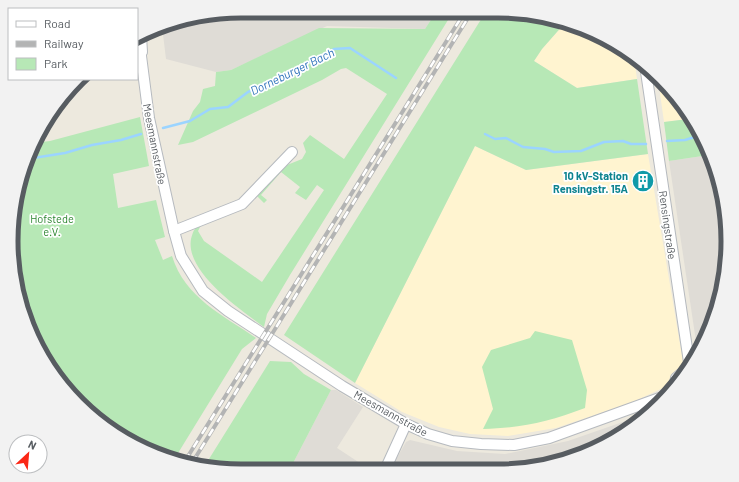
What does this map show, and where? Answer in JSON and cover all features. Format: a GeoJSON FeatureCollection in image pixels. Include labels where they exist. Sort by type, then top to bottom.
{"type":"FeatureCollection","features":[{"type":"Feature","properties":{"kind":"street","name":"Meesmannstraße"},"geometry":{"type":"LineString","coordinates":[[141,42],[140,72],[174,231],[181,256],[203,290],[215,302],[342,386],[406,424],[428,434],[452,441],[514,445],[549,438],[655,400]]}},
{"type":"Feature","properties":{"kind":"street","name":"Meesmannstraße"},"geometry":{"type":"LineString","coordinates":[[138,48],[141,56]]}},
{"type":"Feature","properties":{"kind":"street","name":"Rensingstraße"},"geometry":{"type":"LineString","coordinates":[[646,74],[688,357]]}},
{"type":"Feature","properties":{"kind":"street"},"geometry":{"type":"LineString","coordinates":[[174,231],[232,210],[242,204],[292,152]]}},
{"type":"Feature","properties":{"kind":"street"},"geometry":{"type":"LineString","coordinates":[[388,464],[406,424]]}},
{"type":"Feature","properties":{"kind":"shaded area"},"geometry":{"type":"Polygon","coordinates":[[[226,18],[432,18],[425,29],[327,26],[231,70],[216,72],[166,59],[163,32],[197,22],[226,18]]]}},
{"type":"Feature","properties":{"kind":"shaded area"},"geometry":{"type":"Polygon","coordinates":[[[561,27],[570,30],[597,41],[634,64],[637,79],[577,88],[534,61],[542,49],[561,27]]]}},
{"type":"Feature","properties":{"kind":"shaded area"},"geometry":{"type":"Polygon","coordinates":[[[659,86],[675,105],[684,119],[664,122],[659,86]]]}},
{"type":"Feature","properties":{"kind":"shaded area"},"geometry":{"type":"Polygon","coordinates":[[[475,146],[526,170],[648,154],[683,362],[681,367],[674,373],[665,387],[633,402],[556,428],[508,436],[470,434],[439,427],[402,412],[355,383],[475,146]]]}},
{"type":"Feature","properties":{"kind":"shaded area"},"geometry":{"type":"Polygon","coordinates":[[[704,156],[717,197],[721,226],[721,256],[717,285],[709,313],[696,343],[669,161],[704,156]]]}},
{"type":"Feature","properties":{"kind":"shaded area"},"geometry":{"type":"Polygon","coordinates":[[[331,390],[336,390],[363,407],[337,448],[361,464],[293,464],[331,390]]]}},
{"type":"Feature","properties":{"kind":"shaded area"},"geometry":{"type":"Polygon","coordinates":[[[634,418],[597,441],[570,452],[542,460],[513,464],[393,464],[406,442],[410,440],[457,451],[505,454],[568,441],[634,418]]]}},
{"type":"Feature","properties":{"kind":"green space"},"geometry":{"type":"Polygon","coordinates":[[[432,18],[449,18],[290,275],[267,314],[264,327],[229,300],[205,277],[191,252],[191,239],[194,230],[201,225],[198,231],[204,241],[262,282],[324,190],[317,185],[306,200],[295,193],[300,187],[281,172],[261,195],[267,200],[264,203],[257,196],[282,167],[302,159],[306,152],[303,143],[310,135],[344,159],[387,94],[346,68],[341,69],[322,80],[193,142],[178,145],[193,111],[200,102],[203,89],[215,86],[216,72],[231,70],[319,28],[425,29],[432,18]]]}},
{"type":"Feature","properties":{"kind":"green space"},"geometry":{"type":"Polygon","coordinates":[[[482,18],[513,18],[542,22],[561,27],[542,49],[534,61],[577,88],[637,79],[648,154],[526,170],[475,146],[355,383],[284,335],[482,18]]]}},
{"type":"Feature","properties":{"kind":"green space","name":"Hofstede e.V."},"geometry":{"type":"Polygon","coordinates":[[[140,117],[149,166],[113,174],[118,208],[156,200],[165,237],[155,240],[163,260],[172,256],[178,271],[186,283],[206,304],[256,338],[242,349],[177,454],[156,447],[129,434],[94,409],[64,377],[41,340],[35,326],[22,285],[18,256],[18,226],[22,197],[30,169],[41,142],[140,117]]]}},
{"type":"Feature","properties":{"kind":"green space"},"geometry":{"type":"Polygon","coordinates":[[[684,119],[698,142],[704,156],[669,161],[664,122],[684,119]]]}},
{"type":"Feature","properties":{"kind":"green space"},"geometry":{"type":"Polygon","coordinates":[[[535,331],[572,340],[587,390],[585,408],[559,417],[523,426],[483,429],[493,409],[482,367],[491,350],[530,338],[535,331]]]}},
{"type":"Feature","properties":{"kind":"green space"},"geometry":{"type":"Polygon","coordinates":[[[270,361],[291,362],[304,374],[331,390],[293,464],[226,464],[207,461],[270,361]]]}},
{"type":"Feature","properties":{"kind":"waterway","name":"Dorneburger Bach"},"geometry":{"type":"LineString","coordinates":[[163,128],[190,121],[210,109],[228,107],[248,92],[334,49],[350,48],[396,78]]}},
{"type":"Feature","properties":{"kind":"waterway","name":"Dorneburger Bach"},"geometry":{"type":"LineString","coordinates":[[34,158],[65,153],[92,145],[121,140],[141,134]]}},
{"type":"Feature","properties":{"kind":"waterway","name":"Dorneburger Bach"},"geometry":{"type":"LineString","coordinates":[[485,134],[495,139],[506,138],[523,147],[545,149],[554,152],[581,151],[604,142],[623,141],[631,144],[646,144]]}},
{"type":"Feature","properties":{"kind":"waterway","name":"Dorneburger Bach"},"geometry":{"type":"LineString","coordinates":[[667,141],[685,140],[695,137]]}},
{"type":"Feature","properties":{"kind":"railway"},"geometry":{"type":"LineString","coordinates":[[187,457],[461,18]]}},
{"type":"Feature","properties":{"kind":"railway"},"geometry":{"type":"LineString","coordinates":[[194,459],[468,18]]}},
{"type":"Feature","properties":{"kind":"place","name":"10 kV-Station Rensingstr. 15A"},"geometry":{"type":"Point","coordinates":[643,181]}}]}
